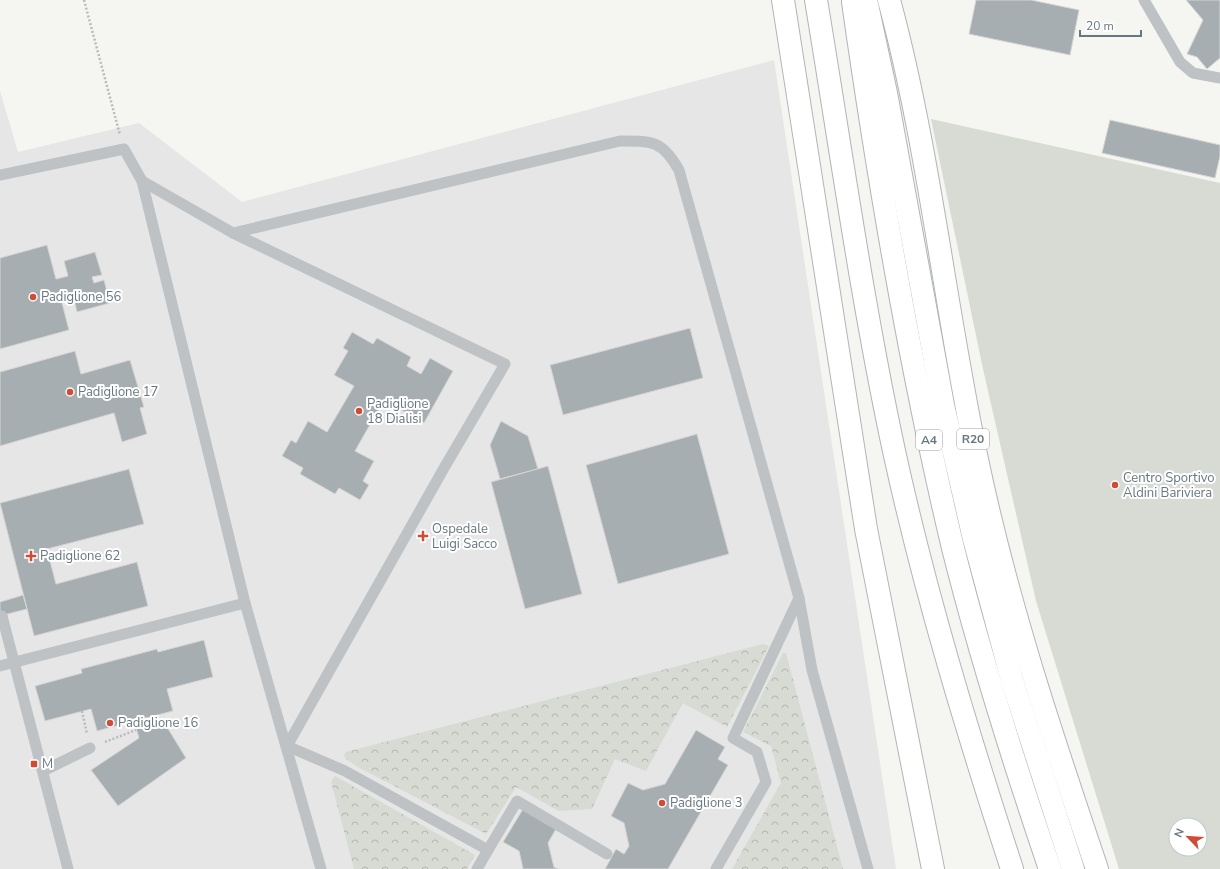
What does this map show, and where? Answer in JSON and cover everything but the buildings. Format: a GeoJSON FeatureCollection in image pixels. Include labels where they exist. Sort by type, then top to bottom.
{"type":"FeatureCollection","features":[{"type":"Feature","properties":{"kind":"highway"},"geometry":{"type":"LineString","coordinates":[[783,0],[866,529],[933,869]]}},
{"type":"Feature","properties":{"kind":"highway"},"geometry":{"type":"LineString","coordinates":[[816,0],[861,277],[894,451],[941,640],[972,745],[1012,869]]}},
{"type":"Feature","properties":{"kind":"highway","name":"A4"},"geometry":{"type":"LineString","coordinates":[[853,0],[866,96],[894,257],[937,480],[954,551],[992,690],[1050,869]]}},
{"type":"Feature","properties":{"kind":"highway"},"geometry":{"type":"LineString","coordinates":[[866,0],[886,93],[943,405],[974,539],[1012,680],[1074,869]]}},
{"type":"Feature","properties":{"kind":"highway","name":"R20"},"geometry":{"type":"LineString","coordinates":[[889,0],[904,54],[958,363],[978,465],[999,554],[1021,633],[1060,760],[1097,869]]}},
{"type":"Feature","properties":{"kind":"lane"},"geometry":{"type":"LineString","coordinates":[[1144,0],[1180,62],[1193,73],[1220,78]]}},
{"type":"Feature","properties":{"kind":"lane"},"geometry":{"type":"LineString","coordinates":[[232,233],[620,141],[651,142],[670,154],[679,170],[799,598],[812,670],[868,869]]}},
{"type":"Feature","properties":{"kind":"lane"},"geometry":{"type":"LineString","coordinates":[[0,175],[124,149],[142,181],[245,603],[321,869]]}},
{"type":"Feature","properties":{"kind":"lane"},"geometry":{"type":"LineString","coordinates":[[142,181],[232,233],[505,364],[440,475],[287,746]]}},
{"type":"Feature","properties":{"kind":"lane"},"geometry":{"type":"LineString","coordinates":[[716,869],[766,782],[757,752],[733,738],[799,598]]}},
{"type":"Feature","properties":{"kind":"lane"},"geometry":{"type":"LineString","coordinates":[[0,666],[245,603]]}},
{"type":"Feature","properties":{"kind":"lane"},"geometry":{"type":"LineString","coordinates":[[2,616],[68,869]]}},
{"type":"Feature","properties":{"kind":"lane"},"geometry":{"type":"LineString","coordinates":[[287,746],[345,771],[488,850]]}},
{"type":"Feature","properties":{"kind":"lane"},"geometry":{"type":"LineString","coordinates":[[43,771],[90,748]]}},
{"type":"Feature","properties":{"kind":"lane"},"geometry":{"type":"LineString","coordinates":[[477,869],[517,801],[607,854]]}},
{"type":"Feature","properties":{"kind":"path"},"geometry":{"type":"LineString","coordinates":[[84,0],[124,149]]}},
{"type":"Feature","properties":{"kind":"path"},"geometry":{"type":"LineString","coordinates":[[82,711],[84,720]]}},
{"type":"Feature","properties":{"kind":"path"},"geometry":{"type":"LineString","coordinates":[[90,748],[136,730]]}},
{"type":"Feature","properties":{"kind":"shaded area","name":"Ospedale Luigi Sacco"},"geometry":{"type":"Polygon","coordinates":[[[774,60],[896,869],[0,869],[0,91],[18,152],[139,123],[242,202],[774,60]]]}},
{"type":"Feature","properties":{"kind":"green space","name":"Centro Sportivo Aldini Bariviera"},"geometry":{"type":"Polygon","coordinates":[[[931,119],[1220,183],[1220,869],[1119,869],[1036,601],[983,369],[931,119]]]}},
{"type":"Feature","properties":{"kind":"green space"},"geometry":{"type":"Polygon","coordinates":[[[763,644],[769,646],[727,727],[683,703],[646,771],[615,759],[592,809],[559,811],[516,787],[486,834],[356,766],[346,759],[344,755],[346,752],[763,644]]]}},
{"type":"Feature","properties":{"kind":"green space"},"geometry":{"type":"Polygon","coordinates":[[[783,653],[786,653],[843,869],[732,869],[781,783],[771,746],[743,732],[783,653]]]}},
{"type":"Feature","properties":{"kind":"green space"},"geometry":{"type":"Polygon","coordinates":[[[335,776],[475,855],[467,869],[354,869],[331,782],[335,776]]]}},
{"type":"Feature","properties":{"kind":"place","name":"Padiglione 56"},"geometry":{"type":"Point","coordinates":[33,297]}},
{"type":"Feature","properties":{"kind":"place","name":"Padiglione 17"},"geometry":{"type":"Point","coordinates":[70,392]}},
{"type":"Feature","properties":{"kind":"place","name":"Padiglione 18 Dialisi"},"geometry":{"type":"Point","coordinates":[359,411]}},
{"type":"Feature","properties":{"kind":"place","name":"Centro Sportivo Aldini Bariviera"},"geometry":{"type":"Point","coordinates":[1115,485]}},
{"type":"Feature","properties":{"kind":"place","name":"Ospedale Luigi Sacco"},"geometry":{"type":"Point","coordinates":[423,536]}},
{"type":"Feature","properties":{"kind":"place","name":"Padiglione 62"},"geometry":{"type":"Point","coordinates":[31,556]}},
{"type":"Feature","properties":{"kind":"place","name":"Padiglione 16"},"geometry":{"type":"Point","coordinates":[110,723]}},
{"type":"Feature","properties":{"kind":"place","name":"M"},"geometry":{"type":"Point","coordinates":[34,764]}},
{"type":"Feature","properties":{"kind":"place","name":"Padiglione 3"},"geometry":{"type":"Point","coordinates":[662,803]}}]}
